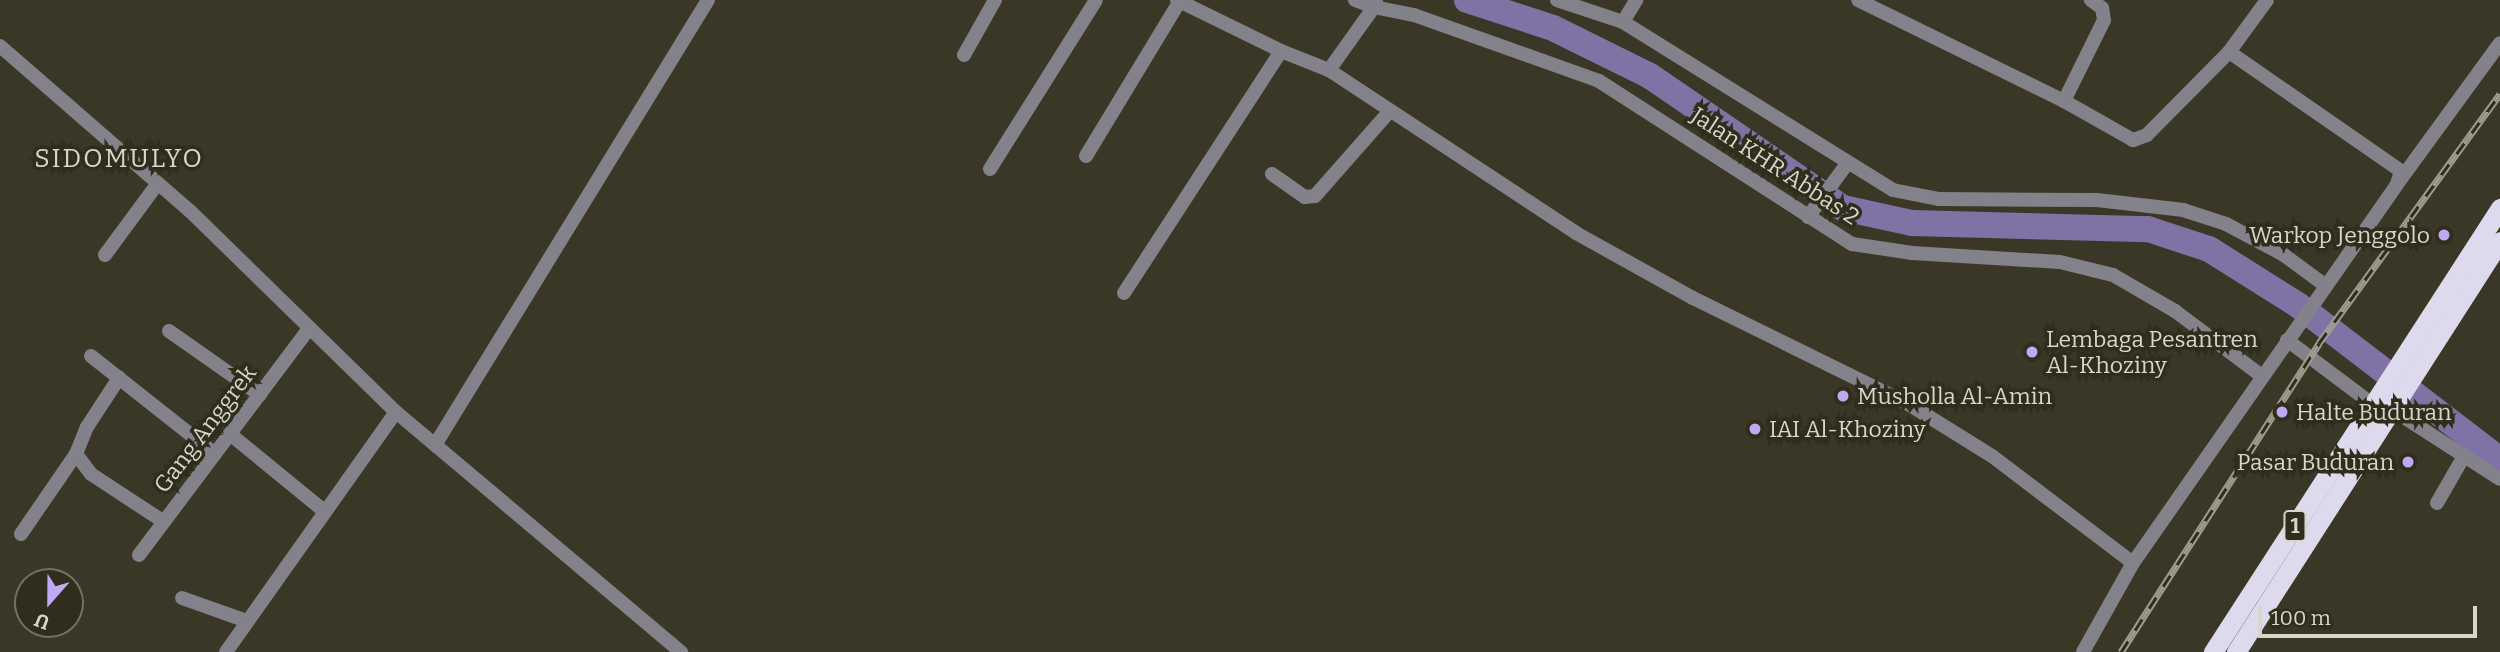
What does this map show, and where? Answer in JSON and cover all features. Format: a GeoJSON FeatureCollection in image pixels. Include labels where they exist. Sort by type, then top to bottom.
{"type":"FeatureCollection","features":[{"type":"Feature","properties":{"kind":"highway","name":"1"},"geometry":{"type":"LineString","coordinates":[[2411,366],[2500,208]]}},
{"type":"Feature","properties":{"kind":"highway","name":"1"},"geometry":{"type":"LineString","coordinates":[[2236,652],[2385,406],[2500,241]]}},
{"type":"Feature","properties":{"kind":"highway","name":"1"},"geometry":{"type":"LineString","coordinates":[[2213,652],[2385,406]]}},
{"type":"Feature","properties":{"kind":"street"},"geometry":{"type":"LineString","coordinates":[[435,445],[708,0]]}},
{"type":"Feature","properties":{"kind":"street"},"geometry":{"type":"LineString","coordinates":[[964,55],[995,0]]}},
{"type":"Feature","properties":{"kind":"street"},"geometry":{"type":"LineString","coordinates":[[990,169],[1096,0]]}},
{"type":"Feature","properties":{"kind":"street","name":"Jalan KHR Abbas 2"},"geometry":{"type":"LineString","coordinates":[[1355,0],[1413,15],[1599,81],[1810,214],[1835,236],[1871,249],[2060,262],[2113,275],[2175,311],[2262,376]]}},
{"type":"Feature","properties":{"kind":"street"},"geometry":{"type":"LineString","coordinates":[[1557,0],[1623,22],[1775,113],[1843,169],[1893,190],[1915,196],[2097,200],[2194,212],[2284,255],[2326,286]]}},
{"type":"Feature","properties":{"kind":"street"},"geometry":{"type":"LineString","coordinates":[[1623,22],[1636,0]]}},
{"type":"Feature","properties":{"kind":"street"},"geometry":{"type":"LineString","coordinates":[[1857,0],[2064,101],[2124,137],[2141,139],[2229,52],[2267,0]]}},
{"type":"Feature","properties":{"kind":"street"},"geometry":{"type":"LineString","coordinates":[[2064,101],[2104,20],[2102,8],[2091,0]]}},
{"type":"Feature","properties":{"kind":"street"},"geometry":{"type":"LineString","coordinates":[[1086,156],[1179,1],[1281,51],[1329,70],[1576,233],[1693,298],[1910,405],[1992,456],[2133,563]]}},
{"type":"Feature","properties":{"kind":"street"},"geometry":{"type":"LineString","coordinates":[[1329,70],[1375,4]]}},
{"type":"Feature","properties":{"kind":"street"},"geometry":{"type":"LineString","coordinates":[[2083,652],[2133,563],[2298,324],[2500,43]]}},
{"type":"Feature","properties":{"kind":"street"},"geometry":{"type":"LineString","coordinates":[[1124,293],[1281,51]]}},
{"type":"Feature","properties":{"kind":"street"},"geometry":{"type":"LineString","coordinates":[[2229,52],[2390,160],[2400,171],[2397,184]]}},
{"type":"Feature","properties":{"kind":"street"},"geometry":{"type":"LineString","coordinates":[[3,54],[158,183],[396,412],[681,652]]}},
{"type":"Feature","properties":{"kind":"street"},"geometry":{"type":"LineString","coordinates":[[1272,174],[1305,197],[1315,197],[1390,111]]}},
{"type":"Feature","properties":{"kind":"street"},"geometry":{"type":"LineString","coordinates":[[1810,214],[1843,169]]}},
{"type":"Feature","properties":{"kind":"street"},"geometry":{"type":"LineString","coordinates":[[105,255],[158,183]]}},
{"type":"Feature","properties":{"kind":"street","name":"Gang Anggrek"},"geometry":{"type":"LineString","coordinates":[[139,555],[308,330]]}},
{"type":"Feature","properties":{"kind":"street"},"geometry":{"type":"LineString","coordinates":[[169,331],[260,395]]}},
{"type":"Feature","properties":{"kind":"street"},"geometry":{"type":"LineString","coordinates":[[2287,340],[2500,479]]}},
{"type":"Feature","properties":{"kind":"street"},"geometry":{"type":"LineString","coordinates":[[91,356],[215,454]]}},
{"type":"Feature","properties":{"kind":"street"},"geometry":{"type":"LineString","coordinates":[[21,534],[76,454],[87,427],[119,378]]}},
{"type":"Feature","properties":{"kind":"street"},"geometry":{"type":"LineString","coordinates":[[226,652],[396,412]]}},
{"type":"Feature","properties":{"kind":"street"},"geometry":{"type":"LineString","coordinates":[[230,434],[324,511]]}},
{"type":"Feature","properties":{"kind":"street"},"geometry":{"type":"LineString","coordinates":[[76,454],[91,474],[164,523]]}},
{"type":"Feature","properties":{"kind":"street"},"geometry":{"type":"LineString","coordinates":[[2437,503],[2465,456]]}},
{"type":"Feature","properties":{"kind":"street"},"geometry":{"type":"LineString","coordinates":[[182,598],[247,621]]}},
{"type":"Feature","properties":{"kind":"waterway"},"geometry":{"type":"LineString","coordinates":[[1467,0],[1553,28],[1650,76],[1843,208],[1912,223],[2148,229],[2209,249],[2298,305],[2500,460]]}},
{"type":"Feature","properties":{"kind":"railway"},"geometry":{"type":"LineString","coordinates":[[2121,652],[2319,343],[2500,94]]}},
{"type":"Feature","properties":{"kind":"place","name":"Warkop Jenggolo"},"geometry":{"type":"Point","coordinates":[2444,235]}},
{"type":"Feature","properties":{"kind":"place","name":"Lembaga Pesantren Al-Khoziny"},"geometry":{"type":"Point","coordinates":[2032,352]}},
{"type":"Feature","properties":{"kind":"place","name":"Musholla Al-Amin"},"geometry":{"type":"Point","coordinates":[1843,396]}},
{"type":"Feature","properties":{"kind":"place","name":"Halte Buduran"},"geometry":{"type":"Point","coordinates":[2282,412]}},
{"type":"Feature","properties":{"kind":"place","name":"IAI Al-Khoziny"},"geometry":{"type":"Point","coordinates":[1755,429]}},
{"type":"Feature","properties":{"kind":"place","name":"Pasar Buduran"},"geometry":{"type":"Point","coordinates":[2408,462]}},
{"type":"Feature","properties":{"kind":"district","name":"SIDOMULYO"},"geometry":{"type":"Point","coordinates":[119,159]}}]}
